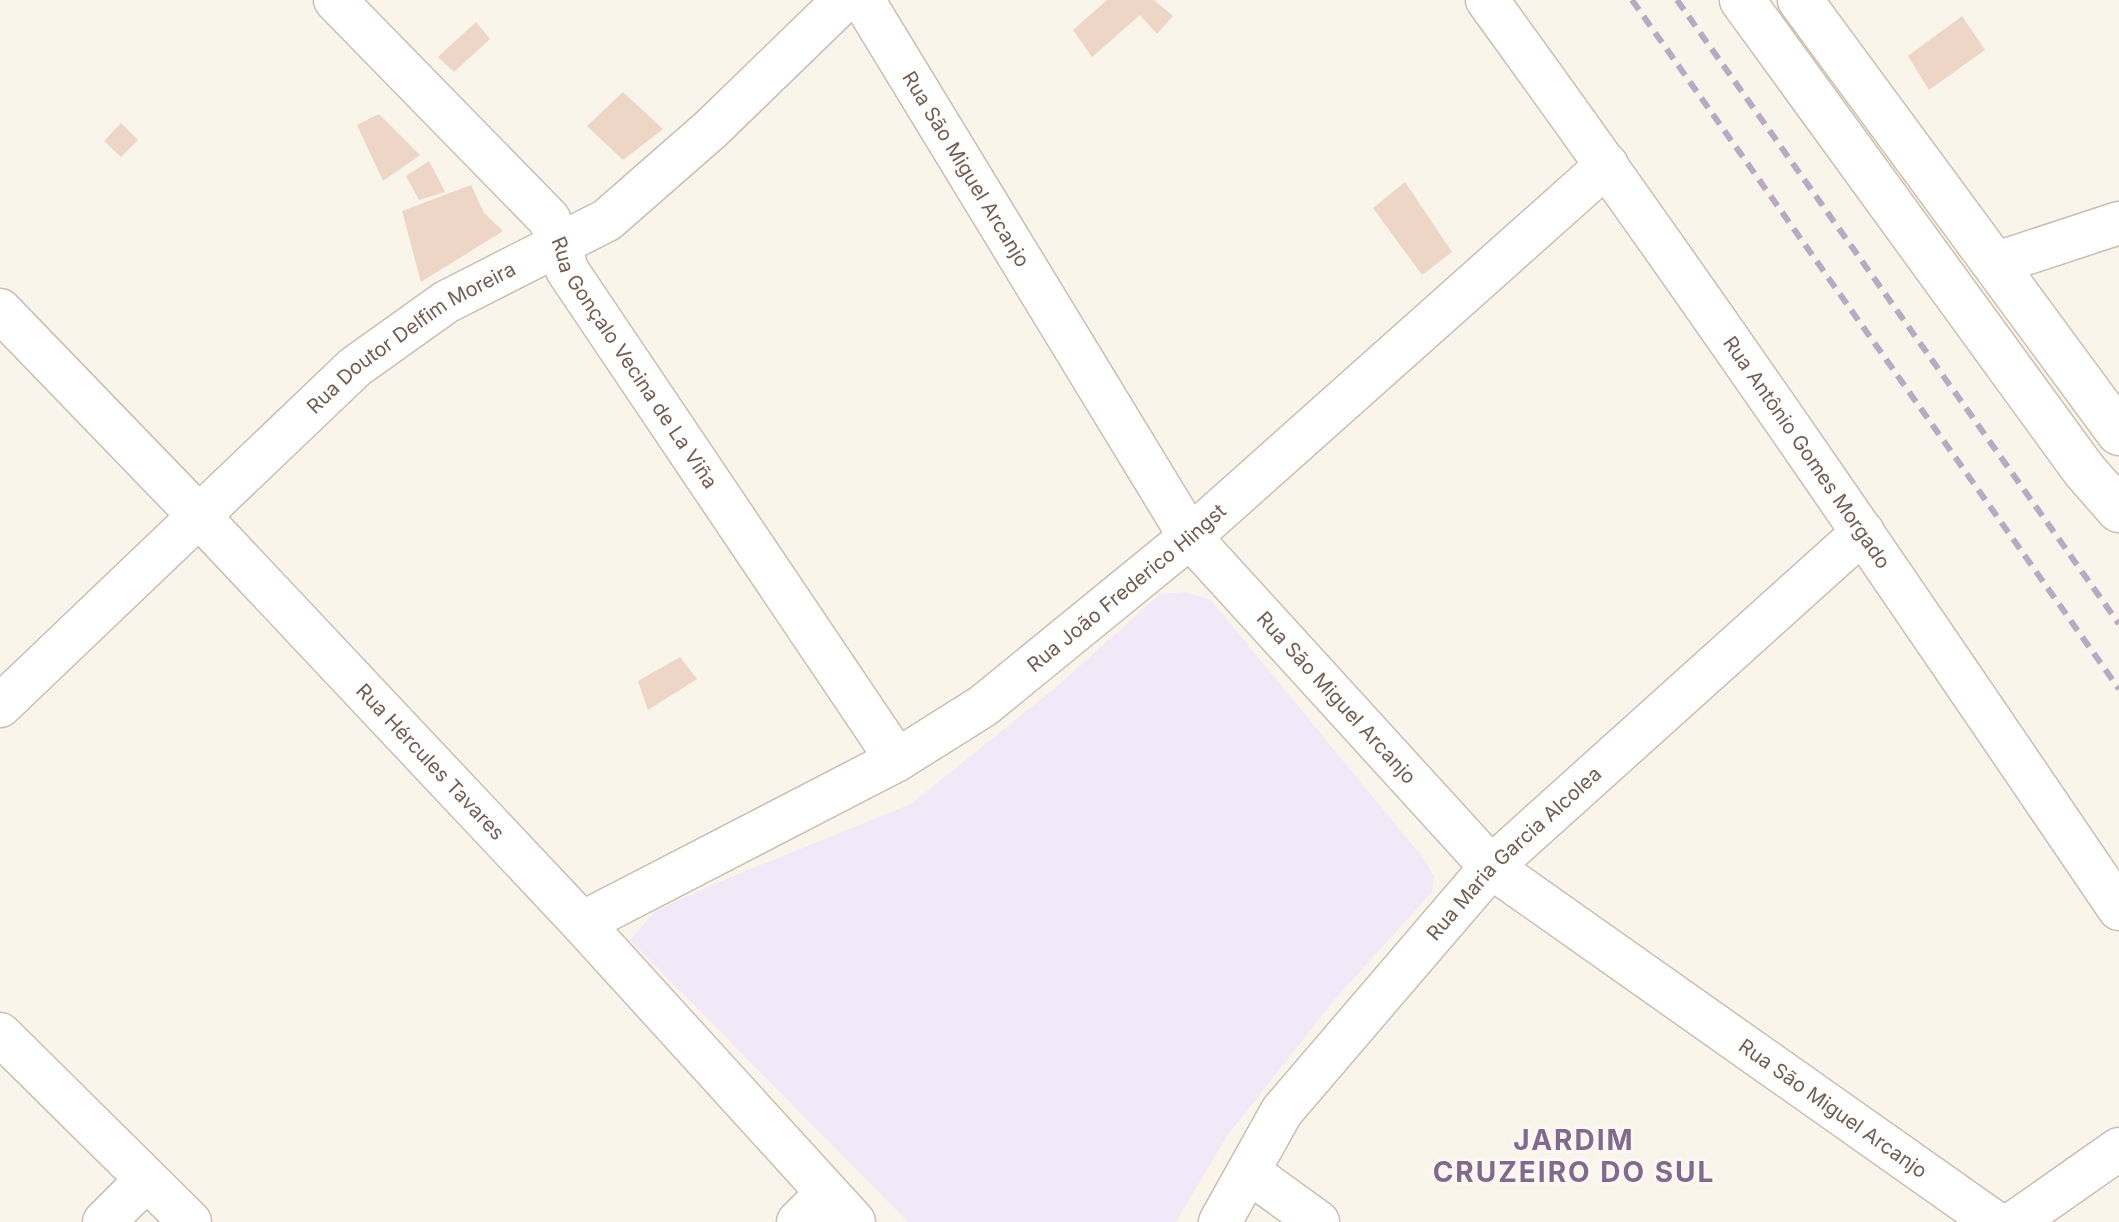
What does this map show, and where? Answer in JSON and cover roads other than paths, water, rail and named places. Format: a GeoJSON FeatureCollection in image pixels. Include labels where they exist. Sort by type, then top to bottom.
{"type":"FeatureCollection","features":[{"type":"Feature","properties":{"kind":"main road"},"geometry":{"type":"LineString","coordinates":[[1742,0],[2084,470],[2119,510]]}},
{"type":"Feature","properties":{"kind":"main road"},"geometry":{"type":"LineString","coordinates":[[1800,0],[2119,433]]}},
{"type":"Feature","properties":{"kind":"street","name":"Rua Gonçalo Vecina de La Viña"},"geometry":{"type":"LineString","coordinates":[[335,0],[549,219],[567,270],[897,760]]}},
{"type":"Feature","properties":{"kind":"street","name":"Rua Doutor Delfim Moreira"},"geometry":{"type":"LineString","coordinates":[[0,706],[355,367],[446,302],[607,220],[711,129],[844,0]]}},
{"type":"Feature","properties":{"kind":"street","name":"Rua São Miguel Arcanjo"},"geometry":{"type":"LineString","coordinates":[[863,0],[1190,537],[1491,867],[1994,1222]]}},
{"type":"Feature","properties":{"kind":"street","name":"Rua Antônio Gomes Morgado"},"geometry":{"type":"LineString","coordinates":[[1487,0],[1607,165],[1863,532],[2119,909]]}},
{"type":"Feature","properties":{"kind":"street","name":"Rua João Frederico Hingst"},"geometry":{"type":"LineString","coordinates":[[582,923],[897,760],[983,706],[1190,537],[1607,165]]}},
{"type":"Feature","properties":{"kind":"street"},"geometry":{"type":"LineString","coordinates":[[1994,264],[2119,223]]}},
{"type":"Feature","properties":{"kind":"street","name":"Rua Hércules Tavares"},"geometry":{"type":"LineString","coordinates":[[0,310],[198,515],[582,923],[826,1212]]}},
{"type":"Feature","properties":{"kind":"street","name":"Rua Maria Garcia Alcolea"},"geometry":{"type":"LineString","coordinates":[[1220,1222],[1282,1111],[1491,867],[1863,532]]}},
{"type":"Feature","properties":{"kind":"street"},"geometry":{"type":"LineString","coordinates":[[0,1034],[190,1222]]}},
{"type":"Feature","properties":{"kind":"street"},"geometry":{"type":"LineString","coordinates":[[2015,1222],[2119,1149]]}},
{"type":"Feature","properties":{"kind":"street"},"geometry":{"type":"LineString","coordinates":[[1249,1172],[1318,1222]]}},
{"type":"Feature","properties":{"kind":"street"},"geometry":{"type":"LineString","coordinates":[[104,1222],[146,1180]]}},
{"type":"Feature","properties":{"kind":"railway"},"geometry":{"type":"LineString","coordinates":[[1632,0],[2119,689]]}},
{"type":"Feature","properties":{"kind":"railway"},"geometry":{"type":"LineString","coordinates":[[1677,0],[2119,624]]}},
{"type":"Feature","properties":{"kind":"district","name":"JARDIM CRUZEIRO DO SUL"},"geometry":{"type":"Point","coordinates":[1574,1156]}}]}
